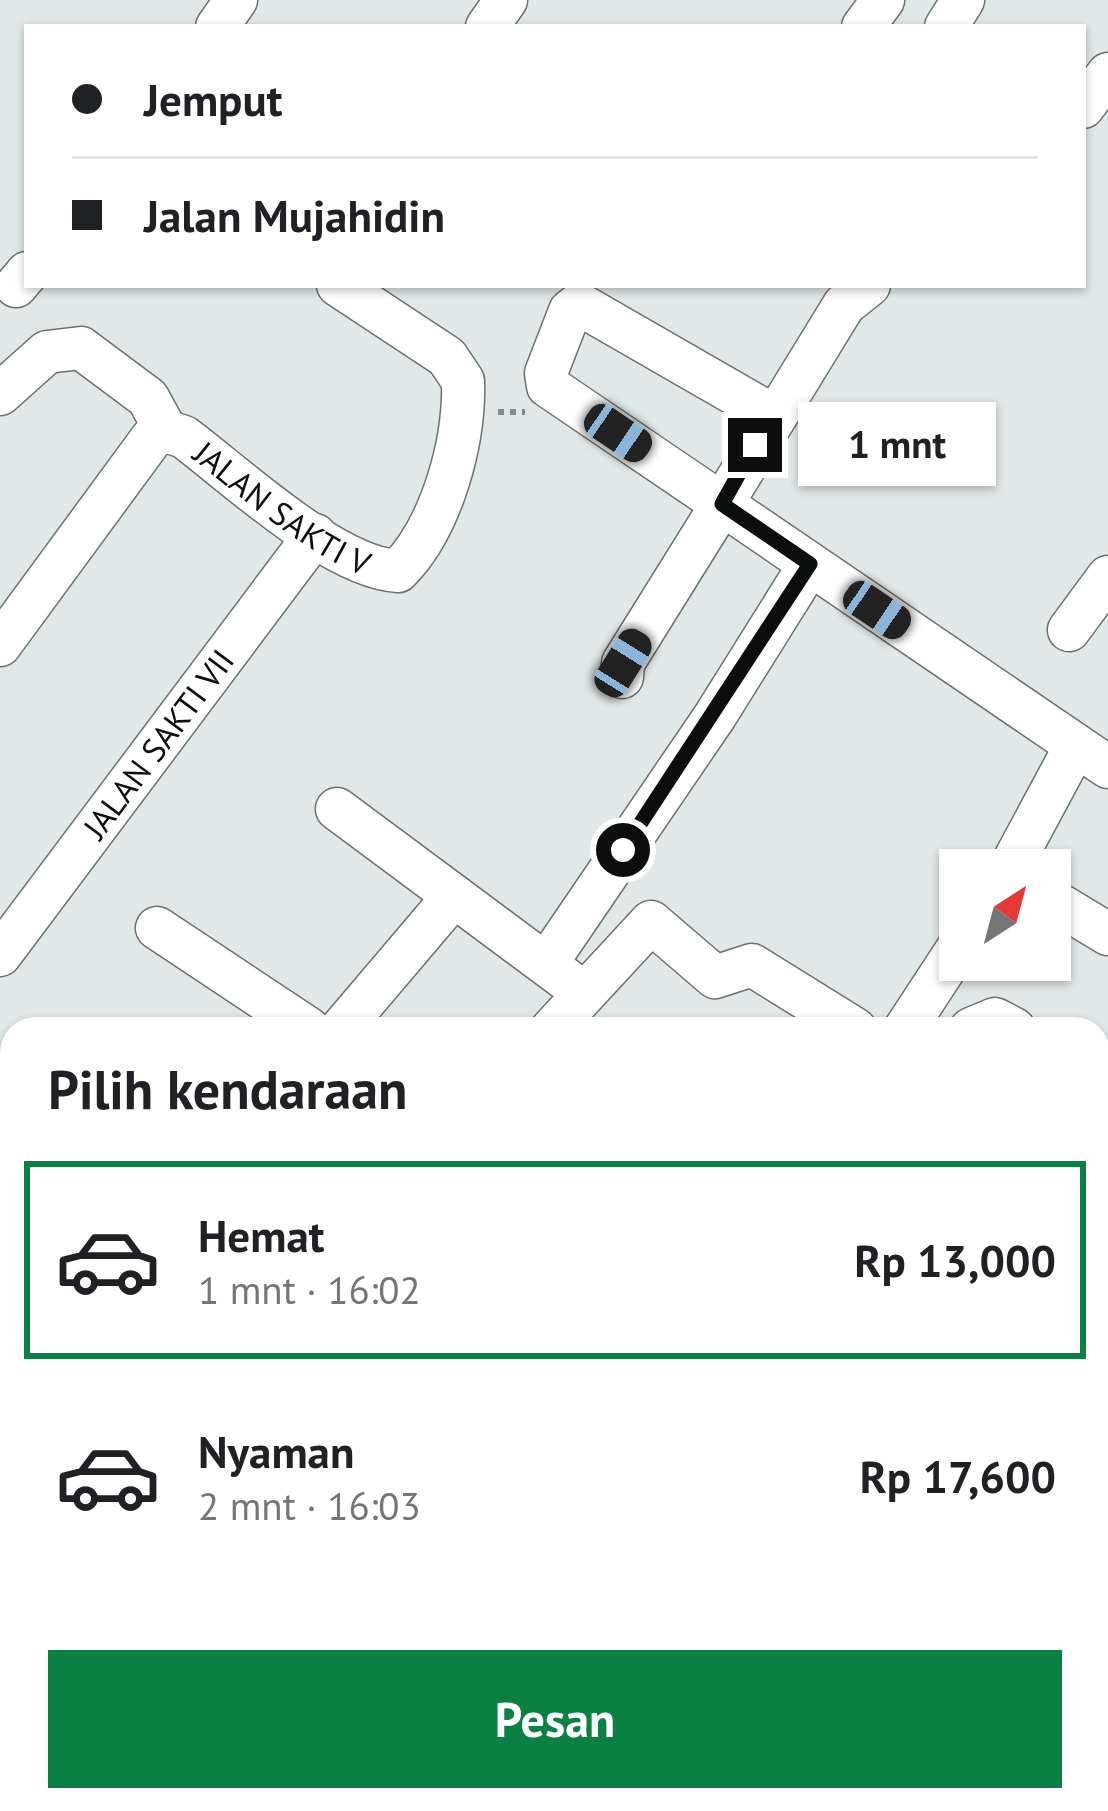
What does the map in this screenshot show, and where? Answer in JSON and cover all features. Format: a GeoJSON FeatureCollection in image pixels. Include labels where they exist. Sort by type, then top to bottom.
{"type":"FeatureCollection","features":[{"type":"Feature","properties":{"kind":"street"},"geometry":{"type":"LineString","coordinates":[[1086,103],[1108,74]]}},
{"type":"Feature","properties":{"kind":"street","name":"JALAN SAKTI V"},"geometry":{"type":"LineString","coordinates":[[166,431],[184,437],[315,535],[380,570],[398,571],[436,505],[453,461],[464,407],[458,368],[342,288]]}},
{"type":"Feature","properties":{"kind":"street"},"geometry":{"type":"LineString","coordinates":[[622,677],[623,663],[846,292]]}},
{"type":"Feature","properties":{"kind":"street"},"geometry":{"type":"LineString","coordinates":[[772,415],[579,304],[570,310],[546,373],[548,386],[1091,757],[1024,849]]}},
{"type":"Feature","properties":{"kind":"street"},"geometry":{"type":"LineString","coordinates":[[0,394],[47,352],[81,347],[148,398],[166,431],[152,438],[0,645]]}},
{"type":"Feature","properties":{"kind":"street","name":"JALAN SAKTI VII"},"geometry":{"type":"LineString","coordinates":[[0,955],[315,535]]}},
{"type":"Feature","properties":{"kind":"street"},"geometry":{"type":"LineString","coordinates":[[546,964],[715,716],[810,564]]}},
{"type":"Feature","properties":{"kind":"street"},"geometry":{"type":"LineString","coordinates":[[1069,630],[1108,577]]}},
{"type":"Feature","properties":{"kind":"street"},"geometry":{"type":"LineString","coordinates":[[337,809],[583,992]]}},
{"type":"Feature","properties":{"kind":"street"},"geometry":{"type":"LineString","coordinates":[[351,1017],[454,896]]}},
{"type":"Feature","properties":{"kind":"street"},"geometry":{"type":"LineString","coordinates":[[1071,912],[1108,934]]}},
{"type":"Feature","properties":{"kind":"street"},"geometry":{"type":"LineString","coordinates":[[562,1017],[651,922],[716,977],[752,965],[836,1017]]}},
{"type":"Feature","properties":{"kind":"street"},"geometry":{"type":"LineString","coordinates":[[158,928],[291,1017]]}},
{"type":"Feature","properties":{"kind":"street"},"geometry":{"type":"LineString","coordinates":[[921,1017],[940,981]]}},
{"type":"Feature","properties":{"kind":"path"},"geometry":{"type":"LineString","coordinates":[[511,414],[523,416]]}},
{"type":"Feature","properties":{"kind":"route"},"geometry":{"type":"LineString","coordinates":[[623,850],[715,716],[810,564],[722,504],[755,445]]}}]}
